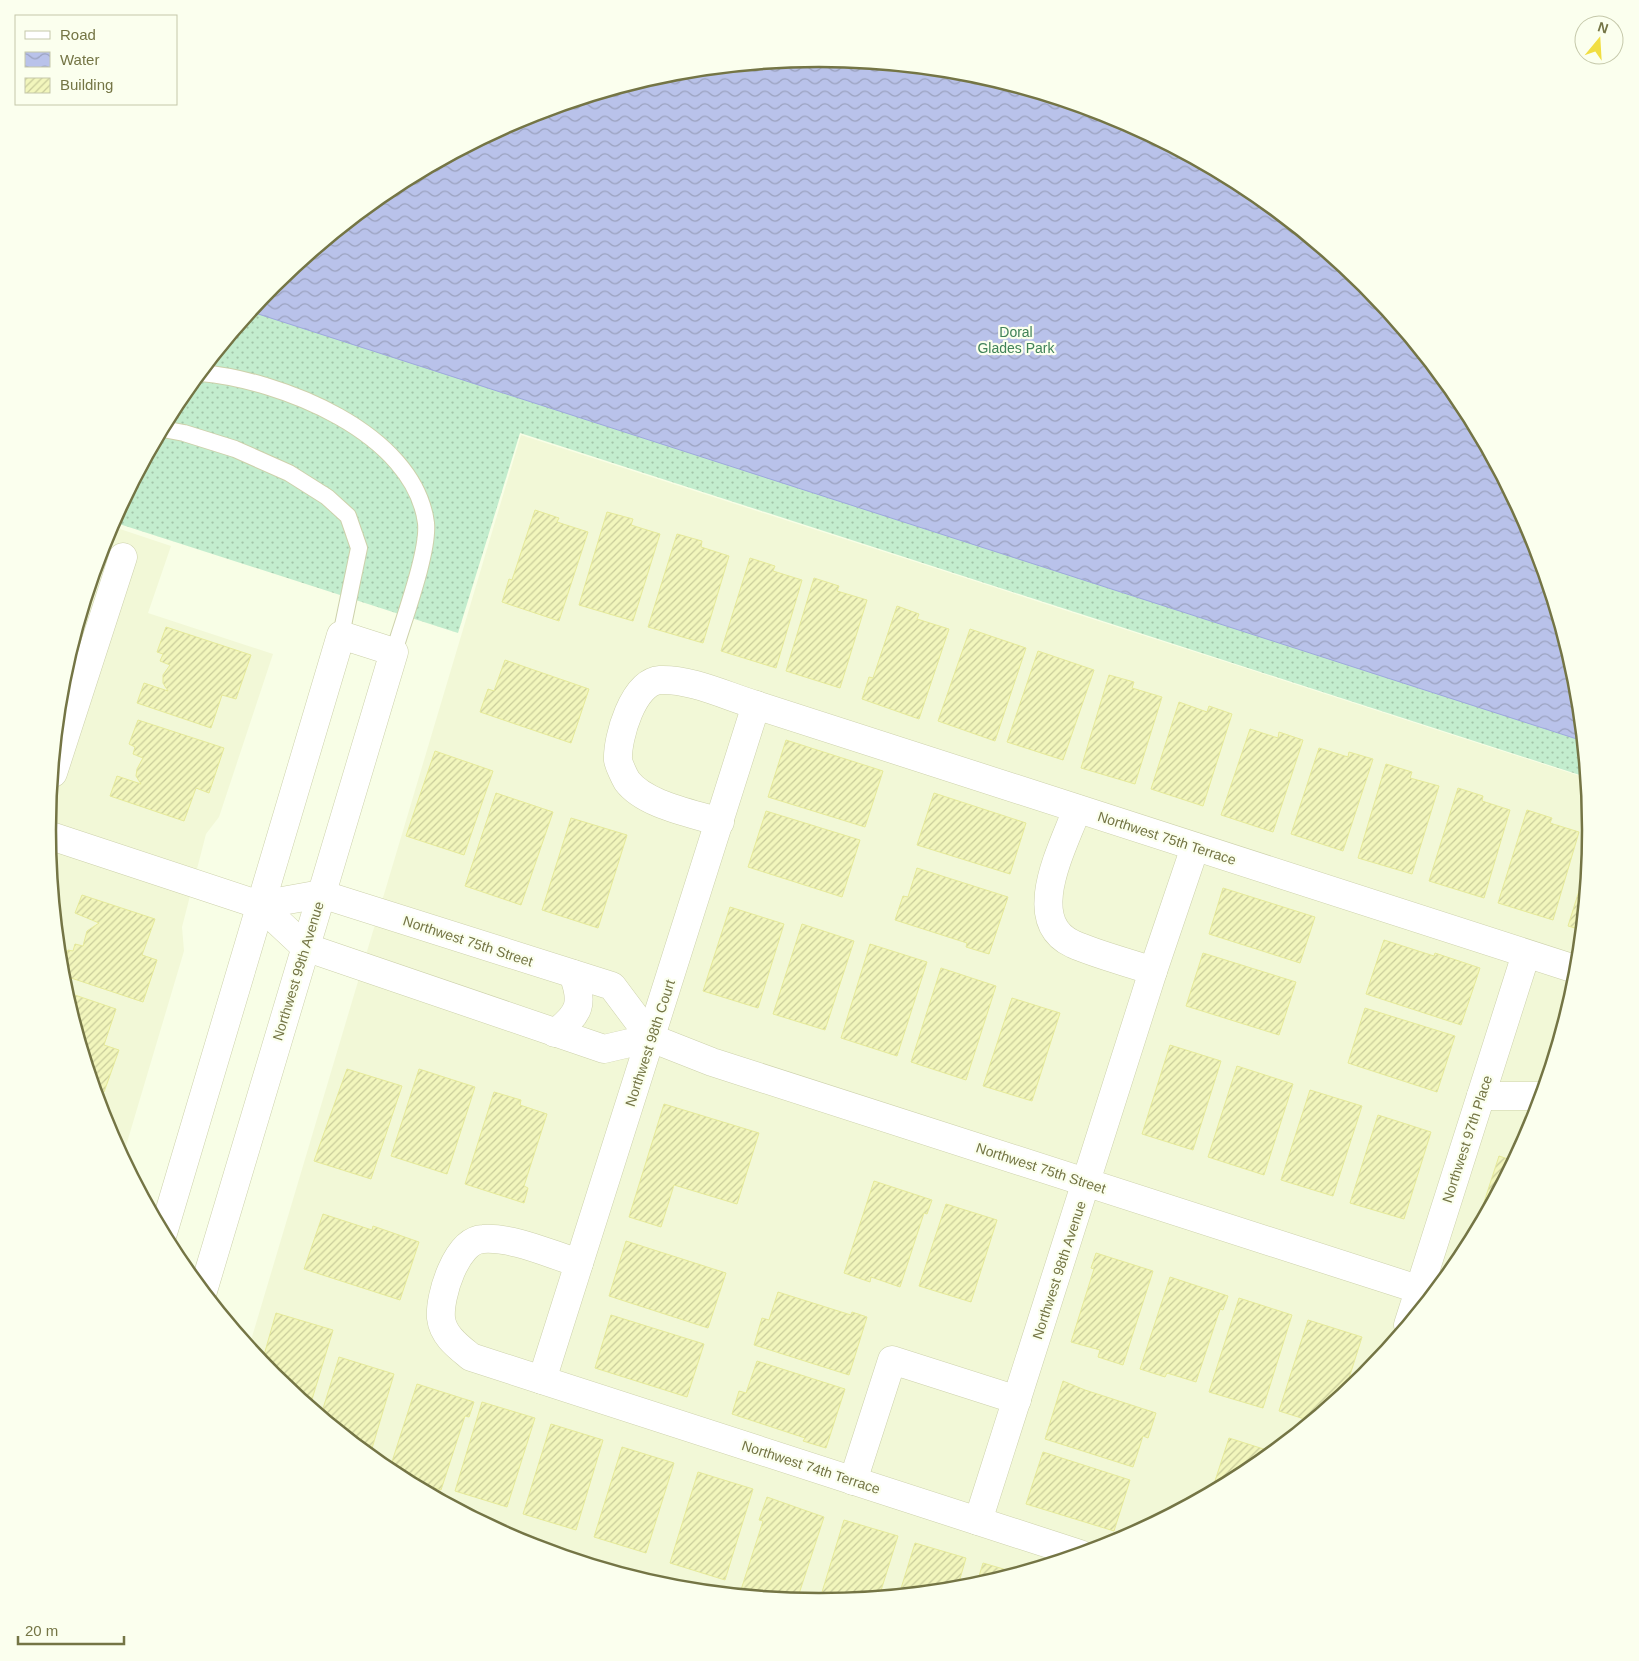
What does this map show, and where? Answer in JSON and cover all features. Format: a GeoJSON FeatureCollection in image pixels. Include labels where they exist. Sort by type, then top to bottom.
{"type":"FeatureCollection","features":[{"type":"Feature","properties":{"kind":"street"},"geometry":{"type":"LineString","coordinates":[[69,697],[123,557]]}},
{"type":"Feature","properties":{"kind":"street"},"geometry":{"type":"LineString","coordinates":[[166,1223],[341,635],[394,652]]}},
{"type":"Feature","properties":{"kind":"street","name":"Northwest 99th Avenue"},"geometry":{"type":"LineString","coordinates":[[205,1283],[394,652]]}},
{"type":"Feature","properties":{"kind":"street"},"geometry":{"type":"LineString","coordinates":[[720,822],[647,798],[640,793],[627,781],[618,761],[620,735],[631,706],[645,688],[657,680],[680,681],[756,705]]}},
{"type":"Feature","properties":{"kind":"street","name":"Northwest 75th Terrace"},"geometry":{"type":"LineString","coordinates":[[756,705],[1570,968]]}},
{"type":"Feature","properties":{"kind":"street","name":"Northwest 98th Court"},"geometry":{"type":"LineString","coordinates":[[542,1380],[756,705]]}},
{"type":"Feature","properties":{"kind":"street"},"geometry":{"type":"LineString","coordinates":[[1077,809],[1047,891],[1049,913],[1055,931],[1072,943],[1153,971]]}},
{"type":"Feature","properties":{"kind":"street","name":"Northwest 75th Street"},"geometry":{"type":"LineString","coordinates":[[56,838],[260,905],[305,947],[604,1050],[651,1038]]}},
{"type":"Feature","properties":{"kind":"street","name":"Northwest 98th Avenue"},"geometry":{"type":"LineString","coordinates":[[978,1521],[1153,971],[1195,847]]}},
{"type":"Feature","properties":{"kind":"street","name":"Northwest 75th Street"},"geometry":{"type":"LineString","coordinates":[[260,905],[321,894],[612,986],[651,1038],[712,1062],[1426,1292]]}},
{"type":"Feature","properties":{"kind":"street","name":"Northwest 97th Place"},"geometry":{"type":"LineString","coordinates":[[1426,1292],[1481,1096],[1526,954]]}},
{"type":"Feature","properties":{"kind":"street"},"geometry":{"type":"LineString","coordinates":[[555,1033],[571,1021],[579,1005],[580,992],[573,974]]}},
{"type":"Feature","properties":{"kind":"street"},"geometry":{"type":"LineString","coordinates":[[1481,1096],[1535,1096]]}},
{"type":"Feature","properties":{"kind":"street"},"geometry":{"type":"LineString","coordinates":[[542,1380],[471,1357],[450,1339],[441,1320],[444,1294],[454,1264],[468,1247],[480,1238],[503,1240],[579,1263]]}},
{"type":"Feature","properties":{"kind":"street"},"geometry":{"type":"LineString","coordinates":[[854,1481],[892,1360],[1017,1400]]}},
{"type":"Feature","properties":{"kind":"street","name":"Northwest 74th Terrace"},"geometry":{"type":"LineString","coordinates":[[542,1380],[1071,1551]]}},
{"type":"Feature","properties":{"kind":"lane"},"geometry":{"type":"LineString","coordinates":[[208,374],[226,376],[294,394],[336,415],[362,432],[401,467],[420,497],[426,525],[422,555],[394,652]]}},
{"type":"Feature","properties":{"kind":"lane"},"geometry":{"type":"LineString","coordinates":[[170,431],[236,449],[289,473],[326,497],[348,516],[359,548],[354,581],[341,635]]}},
{"type":"Feature","properties":{"kind":"shaded area"},"geometry":{"type":"Polygon","coordinates":[[[521,435],[1581,776],[1583,830],[1581,880],[1576,930],[1557,1028],[1525,1123],[1504,1168],[1454,1255],[1393,1334],[1323,1404],[1244,1465],[1157,1515],[1112,1536],[1017,1568],[919,1587],[869,1592],[820,1594],[770,1592],[720,1587],[622,1568],[527,1536],[482,1515],[395,1465],[316,1404],[251,1340],[521,435]]]}},
{"type":"Feature","properties":{"kind":"shaded area"},"geometry":{"type":"Polygon","coordinates":[[[118,528],[171,546],[148,613],[273,654],[219,817],[206,834],[182,927],[184,951],[125,1148],[114,1123],[97,1076],[82,1028],[71,979],[63,930],[56,830],[63,731],[71,682],[82,633],[97,585],[118,528]]]}},
{"type":"Feature","properties":{"kind":"green space","name":"Doral Glades Park"},"geometry":{"type":"Polygon","coordinates":[[[820,67],[919,74],[1017,93],[1112,125],[1157,146],[1244,196],[1284,225],[1323,257],[1393,327],[1454,406],[1504,493],[1525,538],[1557,633],[1568,682],[1580,775],[520,433],[458,633],[120,524],[159,449],[185,406],[246,327],[316,257],[395,196],[482,146],[527,125],[622,93],[720,74],[820,67]]]}},
{"type":"Feature","properties":{"kind":"water","name":"Doral Glades Park"},"geometry":{"type":"Polygon","coordinates":[[[820,67],[919,74],[968,82],[1017,93],[1065,108],[1112,125],[1157,146],[1244,196],[1323,257],[1393,327],[1425,366],[1454,406],[1480,449],[1504,493],[1525,538],[1557,633],[1568,682],[1577,739],[258,314],[316,257],[395,196],[482,146],[527,125],[622,93],[720,74],[820,67]]]}},
{"type":"Feature","properties":{"kind":"building"},"geometry":{"type":"Polygon","coordinates":[[[535,510],[559,518],[557,522],[588,532],[559,621],[502,602],[509,579],[512,580],[535,510]]]}},
{"type":"Feature","properties":{"kind":"building"},"geometry":{"type":"Polygon","coordinates":[[[607,512],[633,519],[631,525],[660,534],[633,621],[579,605],[607,512]]]}},
{"type":"Feature","properties":{"kind":"building"},"geometry":{"type":"Polygon","coordinates":[[[677,534],[702,541],[701,547],[729,556],[703,643],[648,627],[677,534]]]}},
{"type":"Feature","properties":{"kind":"building"},"geometry":{"type":"Polygon","coordinates":[[[750,558],[775,566],[773,571],[802,580],[776,668],[721,651],[750,558]]]}},
{"type":"Feature","properties":{"kind":"building"},"geometry":{"type":"Polygon","coordinates":[[[814,578],[839,586],[837,591],[867,600],[840,688],[786,671],[814,578]]]}},
{"type":"Feature","properties":{"kind":"building"},"geometry":{"type":"Polygon","coordinates":[[[897,606],[919,614],[917,619],[949,629],[919,719],[862,699],[869,677],[873,678],[897,606]]]}},
{"type":"Feature","properties":{"kind":"building"},"geometry":{"type":"Polygon","coordinates":[[[166,627],[251,655],[236,699],[222,695],[211,728],[137,703],[144,683],[168,691],[163,683],[163,675],[170,665],[160,661],[163,654],[157,652],[166,627]]]}},
{"type":"Feature","properties":{"kind":"building"},"geometry":{"type":"Polygon","coordinates":[[[970,629],[1026,648],[995,741],[938,721],[970,629]]]}},
{"type":"Feature","properties":{"kind":"building"},"geometry":{"type":"Polygon","coordinates":[[[1038,651],[1094,670],[1063,760],[1007,742],[1038,651]]]}},
{"type":"Feature","properties":{"kind":"building"},"geometry":{"type":"Polygon","coordinates":[[[505,660],[589,689],[571,743],[480,712],[488,689],[494,691],[505,660]]]}},
{"type":"Feature","properties":{"kind":"building"},"geometry":{"type":"Polygon","coordinates":[[[1109,675],[1134,682],[1132,688],[1162,697],[1135,784],[1081,768],[1109,675]]]}},
{"type":"Feature","properties":{"kind":"building"},"geometry":{"type":"Polygon","coordinates":[[[1179,702],[1207,712],[1209,706],[1232,714],[1203,806],[1151,789],[1179,702]]]}},
{"type":"Feature","properties":{"kind":"building"},"geometry":{"type":"Polygon","coordinates":[[[138,720],[224,748],[209,793],[196,788],[184,821],[110,796],[117,776],[141,784],[136,776],[137,769],[143,758],[133,754],[135,747],[129,744],[138,720]]]}},
{"type":"Feature","properties":{"kind":"building"},"geometry":{"type":"Polygon","coordinates":[[[1250,729],[1278,738],[1279,732],[1303,740],[1273,832],[1221,815],[1250,729]]]}},
{"type":"Feature","properties":{"kind":"building"},"geometry":{"type":"Polygon","coordinates":[[[786,740],[883,771],[865,827],[768,797],[786,740]]]}},
{"type":"Feature","properties":{"kind":"building"},"geometry":{"type":"Polygon","coordinates":[[[1319,748],[1348,757],[1349,752],[1373,759],[1343,851],[1291,834],[1319,748]]]}},
{"type":"Feature","properties":{"kind":"building"},"geometry":{"type":"Polygon","coordinates":[[[435,751],[493,771],[464,855],[406,836],[435,751]]]}},
{"type":"Feature","properties":{"kind":"building"},"geometry":{"type":"Polygon","coordinates":[[[1386,764],[1412,772],[1410,778],[1439,786],[1412,874],[1358,858],[1386,764]]]}},
{"type":"Feature","properties":{"kind":"building"},"geometry":{"type":"Polygon","coordinates":[[[1458,788],[1483,796],[1482,801],[1510,810],[1484,898],[1429,881],[1458,788]]]}},
{"type":"Feature","properties":{"kind":"building"},"geometry":{"type":"Polygon","coordinates":[[[496,793],[553,812],[521,905],[465,886],[496,793]]]}},
{"type":"Feature","properties":{"kind":"building"},"geometry":{"type":"Polygon","coordinates":[[[934,793],[1026,823],[1010,874],[917,845],[934,793]]]}},
{"type":"Feature","properties":{"kind":"building"},"geometry":{"type":"Polygon","coordinates":[[[1527,810],[1552,818],[1550,823],[1579,832],[1553,920],[1498,903],[1527,810]]]}},
{"type":"Feature","properties":{"kind":"building"},"geometry":{"type":"Polygon","coordinates":[[[766,811],[860,840],[842,897],[748,867],[766,811]]]}},
{"type":"Feature","properties":{"kind":"building"},"geometry":{"type":"Polygon","coordinates":[[[571,818],[627,835],[598,928],[542,910],[571,818]]]}},
{"type":"Feature","properties":{"kind":"building"},"geometry":{"type":"Polygon","coordinates":[[[917,868],[1008,897],[989,954],[966,947],[967,943],[895,920],[903,896],[908,897],[917,868]]]}},
{"type":"Feature","properties":{"kind":"building"},"geometry":{"type":"Polygon","coordinates":[[[1580,887],[1576,928],[1568,926],[1580,887]]]}},
{"type":"Feature","properties":{"kind":"building"},"geometry":{"type":"Polygon","coordinates":[[[1223,888],[1315,917],[1300,963],[1209,934],[1223,888]]]}},
{"type":"Feature","properties":{"kind":"building"},"geometry":{"type":"Polygon","coordinates":[[[82,895],[155,919],[142,955],[157,960],[143,1002],[71,978],[67,953],[68,950],[73,951],[75,944],[83,946],[87,931],[99,923],[75,913],[82,895]]]}},
{"type":"Feature","properties":{"kind":"building"},"geometry":{"type":"Polygon","coordinates":[[[730,907],[784,924],[758,1008],[703,991],[730,907]]]}},
{"type":"Feature","properties":{"kind":"building"},"geometry":{"type":"Polygon","coordinates":[[[802,924],[854,941],[825,1030],[773,1014],[802,924]]]}},
{"type":"Feature","properties":{"kind":"building"},"geometry":{"type":"Polygon","coordinates":[[[1384,940],[1434,956],[1435,953],[1480,968],[1461,1025],[1366,994],[1384,940]]]}},
{"type":"Feature","properties":{"kind":"building"},"geometry":{"type":"Polygon","coordinates":[[[870,944],[927,962],[897,1056],[841,1038],[870,944]]]}},
{"type":"Feature","properties":{"kind":"building"},"geometry":{"type":"Polygon","coordinates":[[[1203,953],[1296,982],[1279,1035],[1186,1006],[1203,953]]]}},
{"type":"Feature","properties":{"kind":"building"},"geometry":{"type":"Polygon","coordinates":[[[941,968],[996,986],[966,1080],[911,1062],[941,968]]]}},
{"type":"Feature","properties":{"kind":"building"},"geometry":{"type":"Polygon","coordinates":[[[75,995],[116,1009],[104,1045],[119,1050],[104,1092],[82,1028],[75,995]]]}},
{"type":"Feature","properties":{"kind":"building"},"geometry":{"type":"Polygon","coordinates":[[[1012,998],[1060,1013],[1032,1101],[983,1086],[1012,998]]]}},
{"type":"Feature","properties":{"kind":"building"},"geometry":{"type":"Polygon","coordinates":[[[1365,1008],[1455,1036],[1437,1092],[1348,1063],[1365,1008]]]}},
{"type":"Feature","properties":{"kind":"building"},"geometry":{"type":"Polygon","coordinates":[[[1170,1045],[1221,1061],[1193,1150],[1142,1134],[1170,1045]]]}},
{"type":"Feature","properties":{"kind":"building"},"geometry":{"type":"Polygon","coordinates":[[[1237,1066],[1293,1084],[1264,1175],[1208,1157],[1237,1066]]]}},
{"type":"Feature","properties":{"kind":"building"},"geometry":{"type":"Polygon","coordinates":[[[347,1069],[402,1086],[371,1179],[314,1161],[347,1069]]]}},
{"type":"Feature","properties":{"kind":"building"},"geometry":{"type":"Polygon","coordinates":[[[419,1069],[475,1087],[447,1174],[391,1156],[419,1069]]]}},
{"type":"Feature","properties":{"kind":"building"},"geometry":{"type":"Polygon","coordinates":[[[1310,1090],[1362,1106],[1333,1196],[1281,1180],[1310,1090]]]}},
{"type":"Feature","properties":{"kind":"building"},"geometry":{"type":"Polygon","coordinates":[[[494,1092],[521,1100],[520,1105],[547,1114],[524,1186],[528,1188],[524,1203],[465,1184],[494,1092]]]}},
{"type":"Feature","properties":{"kind":"building"},"geometry":{"type":"Polygon","coordinates":[[[664,1104],[759,1133],[737,1204],[674,1185],[661,1227],[629,1217],[664,1104]]]}},
{"type":"Feature","properties":{"kind":"building"},"geometry":{"type":"Polygon","coordinates":[[[1378,1115],[1431,1132],[1404,1219],[1350,1203],[1378,1115]]]}},
{"type":"Feature","properties":{"kind":"building"},"geometry":{"type":"Polygon","coordinates":[[[1499,1156],[1508,1159],[1504,1168],[1482,1208],[1499,1156]]]}},
{"type":"Feature","properties":{"kind":"building"},"geometry":{"type":"Polygon","coordinates":[[[874,1181],[932,1200],[927,1214],[924,1213],[900,1287],[871,1277],[870,1282],[844,1273],[874,1181]]]}},
{"type":"Feature","properties":{"kind":"building"},"geometry":{"type":"Polygon","coordinates":[[[946,1204],[997,1220],[971,1302],[919,1286],[946,1204]]]}},
{"type":"Feature","properties":{"kind":"building"},"geometry":{"type":"Polygon","coordinates":[[[323,1214],[372,1230],[373,1226],[419,1242],[400,1300],[304,1269],[323,1214]]]}},
{"type":"Feature","properties":{"kind":"building"},"geometry":{"type":"Polygon","coordinates":[[[626,1241],[726,1273],[708,1328],[609,1296],[626,1241]]]}},
{"type":"Feature","properties":{"kind":"building"},"geometry":{"type":"Polygon","coordinates":[[[1096,1253],[1153,1271],[1123,1365],[1098,1357],[1100,1350],[1071,1342],[1094,1269],[1091,1268],[1096,1253]]]}},
{"type":"Feature","properties":{"kind":"building"},"geometry":{"type":"Polygon","coordinates":[[[1170,1277],[1228,1296],[1223,1310],[1220,1309],[1196,1382],[1167,1373],[1165,1377],[1140,1369],[1170,1277]]]}},
{"type":"Feature","properties":{"kind":"building"},"geometry":{"type":"Polygon","coordinates":[[[778,1292],[851,1315],[852,1312],[867,1317],[849,1375],[754,1345],[762,1318],[769,1320],[778,1292]]]}},
{"type":"Feature","properties":{"kind":"building"},"geometry":{"type":"Polygon","coordinates":[[[1239,1298],[1292,1315],[1263,1408],[1209,1392],[1239,1298]]]}},
{"type":"Feature","properties":{"kind":"building"},"geometry":{"type":"Polygon","coordinates":[[[276,1313],[333,1330],[312,1400],[264,1354],[276,1313]]]}},
{"type":"Feature","properties":{"kind":"building"},"geometry":{"type":"Polygon","coordinates":[[[611,1315],[704,1344],[687,1397],[595,1368],[611,1315]]]}},
{"type":"Feature","properties":{"kind":"building"},"geometry":{"type":"Polygon","coordinates":[[[1308,1320],[1362,1337],[1348,1380],[1323,1404],[1305,1419],[1279,1411],[1308,1320]]]}},
{"type":"Feature","properties":{"kind":"building"},"geometry":{"type":"Polygon","coordinates":[[[339,1357],[394,1374],[372,1448],[323,1410],[339,1357]]]}},
{"type":"Feature","properties":{"kind":"building"},"geometry":{"type":"Polygon","coordinates":[[[757,1361],[845,1389],[826,1448],[803,1441],[805,1438],[732,1414],[739,1391],[746,1393],[757,1361]]]}},
{"type":"Feature","properties":{"kind":"building"},"geometry":{"type":"Polygon","coordinates":[[[1063,1381],[1156,1413],[1148,1438],[1143,1436],[1133,1467],[1045,1439],[1063,1381]]]}},
{"type":"Feature","properties":{"kind":"building"},"geometry":{"type":"Polygon","coordinates":[[[417,1384],[474,1402],[469,1417],[465,1416],[441,1490],[431,1487],[392,1463],[417,1384]]]}},
{"type":"Feature","properties":{"kind":"building"},"geometry":{"type":"Polygon","coordinates":[[[482,1402],[535,1418],[507,1507],[455,1491],[482,1402]]]}},
{"type":"Feature","properties":{"kind":"building"},"geometry":{"type":"Polygon","coordinates":[[[551,1424],[603,1440],[576,1530],[523,1514],[551,1424]]]}},
{"type":"Feature","properties":{"kind":"building"},"geometry":{"type":"Polygon","coordinates":[[[1229,1438],[1265,1450],[1244,1465],[1214,1483],[1229,1438]]]}},
{"type":"Feature","properties":{"kind":"building"},"geometry":{"type":"Polygon","coordinates":[[[622,1447],[674,1463],[646,1553],[594,1537],[622,1447]]]}},
{"type":"Feature","properties":{"kind":"building"},"geometry":{"type":"Polygon","coordinates":[[[1043,1452],[1130,1480],[1114,1531],[1026,1504],[1043,1452]]]}},
{"type":"Feature","properties":{"kind":"building"},"geometry":{"type":"Polygon","coordinates":[[[698,1472],[753,1489],[725,1580],[670,1563],[698,1472]]]}},
{"type":"Feature","properties":{"kind":"building"},"geometry":{"type":"Polygon","coordinates":[[[767,1497],[824,1517],[799,1593],[741,1589],[763,1521],[759,1520],[767,1497]]]}},
{"type":"Feature","properties":{"kind":"building"},"geometry":{"type":"Polygon","coordinates":[[[844,1520],[898,1536],[881,1591],[821,1594],[844,1520]]]}},
{"type":"Feature","properties":{"kind":"building"},"geometry":{"type":"Polygon","coordinates":[[[915,1543],[966,1558],[960,1580],[901,1589],[915,1543]]]}},
{"type":"Feature","properties":{"kind":"building"},"geometry":{"type":"Polygon","coordinates":[[[983,1563],[1007,1570],[979,1577],[983,1563]]]}}]}
